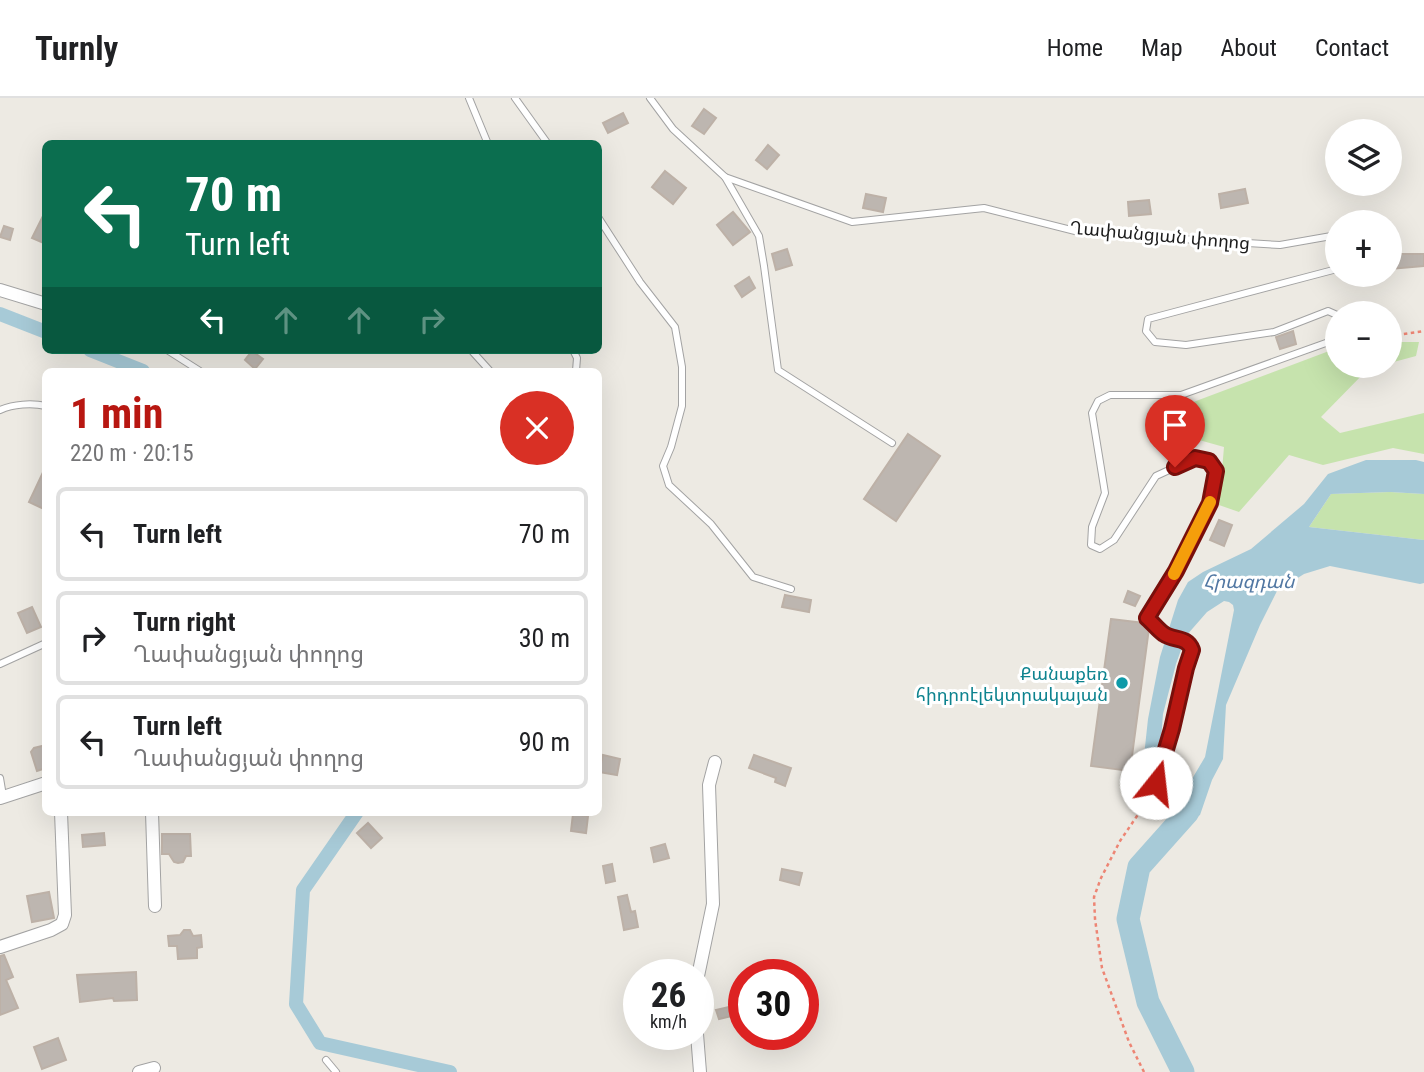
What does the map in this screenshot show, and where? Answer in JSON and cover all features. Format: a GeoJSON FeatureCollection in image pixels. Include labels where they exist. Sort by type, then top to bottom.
{"type":"FeatureCollection","features":[{"type":"Feature","properties":{"kind":"street"},"geometry":{"type":"LineString","coordinates":[[0,290],[42,303]]}},
{"type":"Feature","properties":{"kind":"street"},"geometry":{"type":"LineString","coordinates":[[1152,799],[1192,650],[1186,641],[1165,636]]}},
{"type":"Feature","properties":{"kind":"street"},"geometry":{"type":"LineString","coordinates":[[702,959],[713,904],[709,785],[715,762]]}},
{"type":"Feature","properties":{"kind":"street"},"geometry":{"type":"LineString","coordinates":[[1,797],[42,784]]}},
{"type":"Feature","properties":{"kind":"street"},"geometry":{"type":"LineString","coordinates":[[0,947],[62,925],[65,915],[61,816]]}},
{"type":"Feature","properties":{"kind":"street"},"geometry":{"type":"LineString","coordinates":[[152,816],[155,906]]}},
{"type":"Feature","properties":{"kind":"street"},"geometry":{"type":"LineString","coordinates":[[698,1050],[700,1072]]}},
{"type":"Feature","properties":{"kind":"street"},"geometry":{"type":"LineString","coordinates":[[139,1072],[154,1069]]}},
{"type":"Feature","properties":{"kind":"lane"},"geometry":{"type":"LineString","coordinates":[[469,98],[486,140]]}},
{"type":"Feature","properties":{"kind":"lane"},"geometry":{"type":"LineString","coordinates":[[515,98],[545,140]]}},
{"type":"Feature","properties":{"kind":"lane","name":"Ղափանցյան փողոց"},"geometry":{"type":"LineString","coordinates":[[650,98],[673,129],[725,177],[852,222],[984,208],[1083,233],[1280,244],[1325,237]]}},
{"type":"Feature","properties":{"kind":"lane"},"geometry":{"type":"LineString","coordinates":[[725,177],[759,236],[778,370],[892,443]]}},
{"type":"Feature","properties":{"kind":"lane"},"geometry":{"type":"LineString","coordinates":[[602,223],[639,282],[676,327],[682,367],[682,406],[663,466],[669,485],[711,524],[753,577],[791,589]]}},
{"type":"Feature","properties":{"kind":"lane"},"geometry":{"type":"LineString","coordinates":[[1325,273],[1148,319],[1146,331],[1155,342],[1186,345],[1274,332],[1325,312]]}},
{"type":"Feature","properties":{"kind":"lane"},"geometry":{"type":"LineString","coordinates":[[1165,636],[1147,618],[1176,571],[1210,503],[1216,471],[1209,461],[1195,458],[1156,476],[1114,540],[1100,549],[1091,545],[1092,527],[1105,494],[1092,413],[1098,401],[1110,395],[1181,395],[1325,343]]}},
{"type":"Feature","properties":{"kind":"lane"},"geometry":{"type":"LineString","coordinates":[[173,354],[195,368]]}},
{"type":"Feature","properties":{"kind":"lane"},"geometry":{"type":"LineString","coordinates":[[474,354],[487,368]]}},
{"type":"Feature","properties":{"kind":"lane"},"geometry":{"type":"LineString","coordinates":[[0,410],[8,406],[42,405]]}},
{"type":"Feature","properties":{"kind":"lane"},"geometry":{"type":"LineString","coordinates":[[0,664],[42,645]]}},
{"type":"Feature","properties":{"kind":"lane"},"geometry":{"type":"LineString","coordinates":[[0,778],[1,797]]}},
{"type":"Feature","properties":{"kind":"lane"},"geometry":{"type":"LineString","coordinates":[[326,1060],[336,1072]]}},
{"type":"Feature","properties":{"kind":"path"},"geometry":{"type":"LineString","coordinates":[[1402,334],[1424,331]]}},
{"type":"Feature","properties":{"kind":"path"},"geometry":{"type":"LineString","coordinates":[[1144,1072],[1123,1026],[1102,968],[1094,897],[1120,841],[1152,799]]}},
{"type":"Feature","properties":{"kind":"green space"},"geometry":{"type":"Polygon","coordinates":[[[1402,342],[1419,342],[1416,356],[1402,360],[1402,342]]]}},
{"type":"Feature","properties":{"kind":"green space"},"geometry":{"type":"Polygon","coordinates":[[[1325,353],[1325,378],[1359,378],[1321,417],[1340,433],[1424,413],[1424,454],[1393,448],[1323,465],[1289,455],[1239,512],[1219,505],[1224,447],[1192,438],[1188,404],[1325,353]]]}},
{"type":"Feature","properties":{"kind":"green space"},"geometry":{"type":"Polygon","coordinates":[[[1331,494],[1424,494],[1424,540],[1309,527],[1331,494]]]}},
{"type":"Feature","properties":{"kind":"water","name":"Հրազդան"},"geometry":{"type":"Polygon","coordinates":[[[1366,460],[1424,462],[1424,494],[1331,494],[1309,527],[1424,540],[1424,583],[1330,566],[1304,574],[1277,591],[1226,705],[1223,759],[1212,780],[1200,815],[1169,835],[1170,816],[1205,757],[1234,610],[1233,605],[1224,601],[1207,612],[1186,636],[1163,714],[1161,740],[1154,757],[1144,756],[1160,657],[1178,600],[1188,582],[1251,549],[1304,504],[1328,474],[1366,460]]]}},
{"type":"Feature","properties":{"kind":"building"},"geometry":{"type":"Polygon","coordinates":[[[704,109],[716,118],[704,134],[692,126],[704,109]]]}},
{"type":"Feature","properties":{"kind":"building"},"geometry":{"type":"Polygon","coordinates":[[[623,113],[628,123],[608,133],[603,123],[623,113]]]}},
{"type":"Feature","properties":{"kind":"building"},"geometry":{"type":"Polygon","coordinates":[[[768,145],[779,155],[767,169],[756,160],[768,145]]]}},
{"type":"Feature","properties":{"kind":"building"},"geometry":{"type":"Polygon","coordinates":[[[665,171],[686,188],[673,204],[652,187],[665,171]]]}},
{"type":"Feature","properties":{"kind":"building"},"geometry":{"type":"Polygon","coordinates":[[[1245,189],[1248,203],[1221,208],[1219,194],[1245,189]]]}},
{"type":"Feature","properties":{"kind":"building"},"geometry":{"type":"Polygon","coordinates":[[[866,194],[886,198],[883,212],[863,208],[866,194]]]}},
{"type":"Feature","properties":{"kind":"building"},"geometry":{"type":"Polygon","coordinates":[[[1149,200],[1151,214],[1129,216],[1128,202],[1149,200]]]}},
{"type":"Feature","properties":{"kind":"building"},"geometry":{"type":"Polygon","coordinates":[[[733,212],[750,232],[733,245],[717,225],[733,212]]]}},
{"type":"Feature","properties":{"kind":"building"},"geometry":{"type":"Polygon","coordinates":[[[42,218],[42,242],[32,238],[42,218]]]}},
{"type":"Feature","properties":{"kind":"building"},"geometry":{"type":"Polygon","coordinates":[[[4,226],[13,229],[10,240],[0,237],[4,226]]]}},
{"type":"Feature","properties":{"kind":"building"},"geometry":{"type":"Polygon","coordinates":[[[787,249],[792,265],[776,270],[772,254],[787,249]]]}},
{"type":"Feature","properties":{"kind":"building"},"geometry":{"type":"Polygon","coordinates":[[[1402,254],[1424,254],[1424,266],[1402,268],[1402,254]]]}},
{"type":"Feature","properties":{"kind":"building"},"geometry":{"type":"Polygon","coordinates":[[[749,277],[755,288],[742,297],[735,286],[749,277]]]}},
{"type":"Feature","properties":{"kind":"building"},"geometry":{"type":"Polygon","coordinates":[[[1293,331],[1296,344],[1280,349],[1276,337],[1293,331]]]}},
{"type":"Feature","properties":{"kind":"building"},"geometry":{"type":"Polygon","coordinates":[[[250,354],[256,354],[263,359],[256,368],[245,360],[250,354]]]}},
{"type":"Feature","properties":{"kind":"building"},"geometry":{"type":"Polygon","coordinates":[[[908,434],[940,456],[896,521],[864,499],[908,434]]]}},
{"type":"Feature","properties":{"kind":"building"},"geometry":{"type":"Polygon","coordinates":[[[42,474],[42,508],[29,502],[42,474]]]}},
{"type":"Feature","properties":{"kind":"building"},"geometry":{"type":"Polygon","coordinates":[[[1219,520],[1232,525],[1224,546],[1210,540],[1219,520]]]}},
{"type":"Feature","properties":{"kind":"building"},"geometry":{"type":"Polygon","coordinates":[[[1128,591],[1140,596],[1135,606],[1124,602],[1128,591]]]}},
{"type":"Feature","properties":{"kind":"building"},"geometry":{"type":"Polygon","coordinates":[[[785,595],[811,600],[809,612],[782,607],[785,595]]]}},
{"type":"Feature","properties":{"kind":"building"},"geometry":{"type":"Polygon","coordinates":[[[32,607],[41,627],[27,633],[18,613],[32,607]]]}},
{"type":"Feature","properties":{"kind":"building","name":"Քանաքեռ հիդրոէլեկտրակայան"},"geometry":{"type":"Polygon","coordinates":[[[1111,619],[1144,623],[1149,628],[1130,771],[1091,766],[1111,619]]]}},
{"type":"Feature","properties":{"kind":"building"},"geometry":{"type":"Polygon","coordinates":[[[42,746],[42,769],[37,771],[31,752],[42,746]]]}},
{"type":"Feature","properties":{"kind":"building"},"geometry":{"type":"Polygon","coordinates":[[[603,755],[620,759],[617,775],[602,772],[603,755]]]}},
{"type":"Feature","properties":{"kind":"building"},"geometry":{"type":"Polygon","coordinates":[[[754,755],[791,768],[785,786],[775,782],[776,778],[749,768],[754,755]]]}},
{"type":"Feature","properties":{"kind":"building"},"geometry":{"type":"Polygon","coordinates":[[[573,816],[588,816],[586,833],[571,831],[573,816]]]}},
{"type":"Feature","properties":{"kind":"building"},"geometry":{"type":"Polygon","coordinates":[[[368,823],[382,838],[371,848],[357,833],[368,823]]]}},
{"type":"Feature","properties":{"kind":"building"},"geometry":{"type":"Polygon","coordinates":[[[104,833],[105,845],[83,847],[82,835],[104,833]]]}},
{"type":"Feature","properties":{"kind":"building"},"geometry":{"type":"Polygon","coordinates":[[[162,834],[190,834],[191,856],[186,856],[183,862],[178,863],[174,862],[169,854],[162,854],[162,834]]]}},
{"type":"Feature","properties":{"kind":"building"},"geometry":{"type":"Polygon","coordinates":[[[665,844],[669,858],[654,862],[651,848],[665,844]]]}},
{"type":"Feature","properties":{"kind":"building"},"geometry":{"type":"Polygon","coordinates":[[[612,864],[615,881],[606,883],[603,866],[612,864]]]}},
{"type":"Feature","properties":{"kind":"building"},"geometry":{"type":"Polygon","coordinates":[[[782,869],[802,873],[799,885],[780,880],[782,869]]]}},
{"type":"Feature","properties":{"kind":"building"},"geometry":{"type":"Polygon","coordinates":[[[49,892],[54,918],[32,922],[27,896],[49,892]]]}},
{"type":"Feature","properties":{"kind":"building"},"geometry":{"type":"Polygon","coordinates":[[[627,895],[631,912],[635,911],[638,927],[624,930],[618,897],[627,895]]]}},
{"type":"Feature","properties":{"kind":"building"},"geometry":{"type":"Polygon","coordinates":[[[184,930],[190,930],[193,936],[201,935],[202,947],[197,948],[197,958],[178,959],[177,946],[169,946],[168,936],[180,935],[184,930]]]}},
{"type":"Feature","properties":{"kind":"building"},"geometry":{"type":"Polygon","coordinates":[[[4,955],[13,977],[6,980],[18,1008],[0,1015],[0,956],[4,955]]]}},
{"type":"Feature","properties":{"kind":"building"},"geometry":{"type":"Polygon","coordinates":[[[136,972],[137,1000],[114,1001],[113,998],[80,1002],[77,975],[136,972]]]}},
{"type":"Feature","properties":{"kind":"building"},"geometry":{"type":"Polygon","coordinates":[[[728,1007],[728,1017],[719,1019],[716,1010],[728,1007]]]}},
{"type":"Feature","properties":{"kind":"building"},"geometry":{"type":"Polygon","coordinates":[[[58,1038],[66,1060],[42,1069],[34,1047],[58,1038]]]}},
{"type":"Feature","properties":{"kind":"waterway"},"geometry":{"type":"LineString","coordinates":[[0,314],[42,330]]}},
{"type":"Feature","properties":{"kind":"waterway"},"geometry":{"type":"LineString","coordinates":[[100,354],[135,368]]}},
{"type":"Feature","properties":{"kind":"waterway","name":"Հրազդան"},"geometry":{"type":"LineString","coordinates":[[1183,1072],[1148,1002],[1128,919],[1139,867],[1188,812]]}},
{"type":"Feature","properties":{"kind":"waterway"},"geometry":{"type":"LineString","coordinates":[[354,816],[303,890],[296,1004],[320,1043],[450,1072]]}},
{"type":"Feature","properties":{"kind":"slow traffic"},"geometry":{"type":"LineString","coordinates":[[1174,574],[1210,502]]}},
{"type":"Feature","properties":{"kind":"place","name":"Քանաքեռ հիդրոէլեկտրակայան"},"geometry":{"type":"Point","coordinates":[1122,683]}},
{"type":"Feature","properties":{"kind":"route"},"geometry":{"type":"LineString","coordinates":[[1156,783],[1192,647],[1186,641],[1165,636],[1147,618],[1176,571],[1210,503],[1216,471],[1209,461],[1195,458],[1175,467]]}}]}
